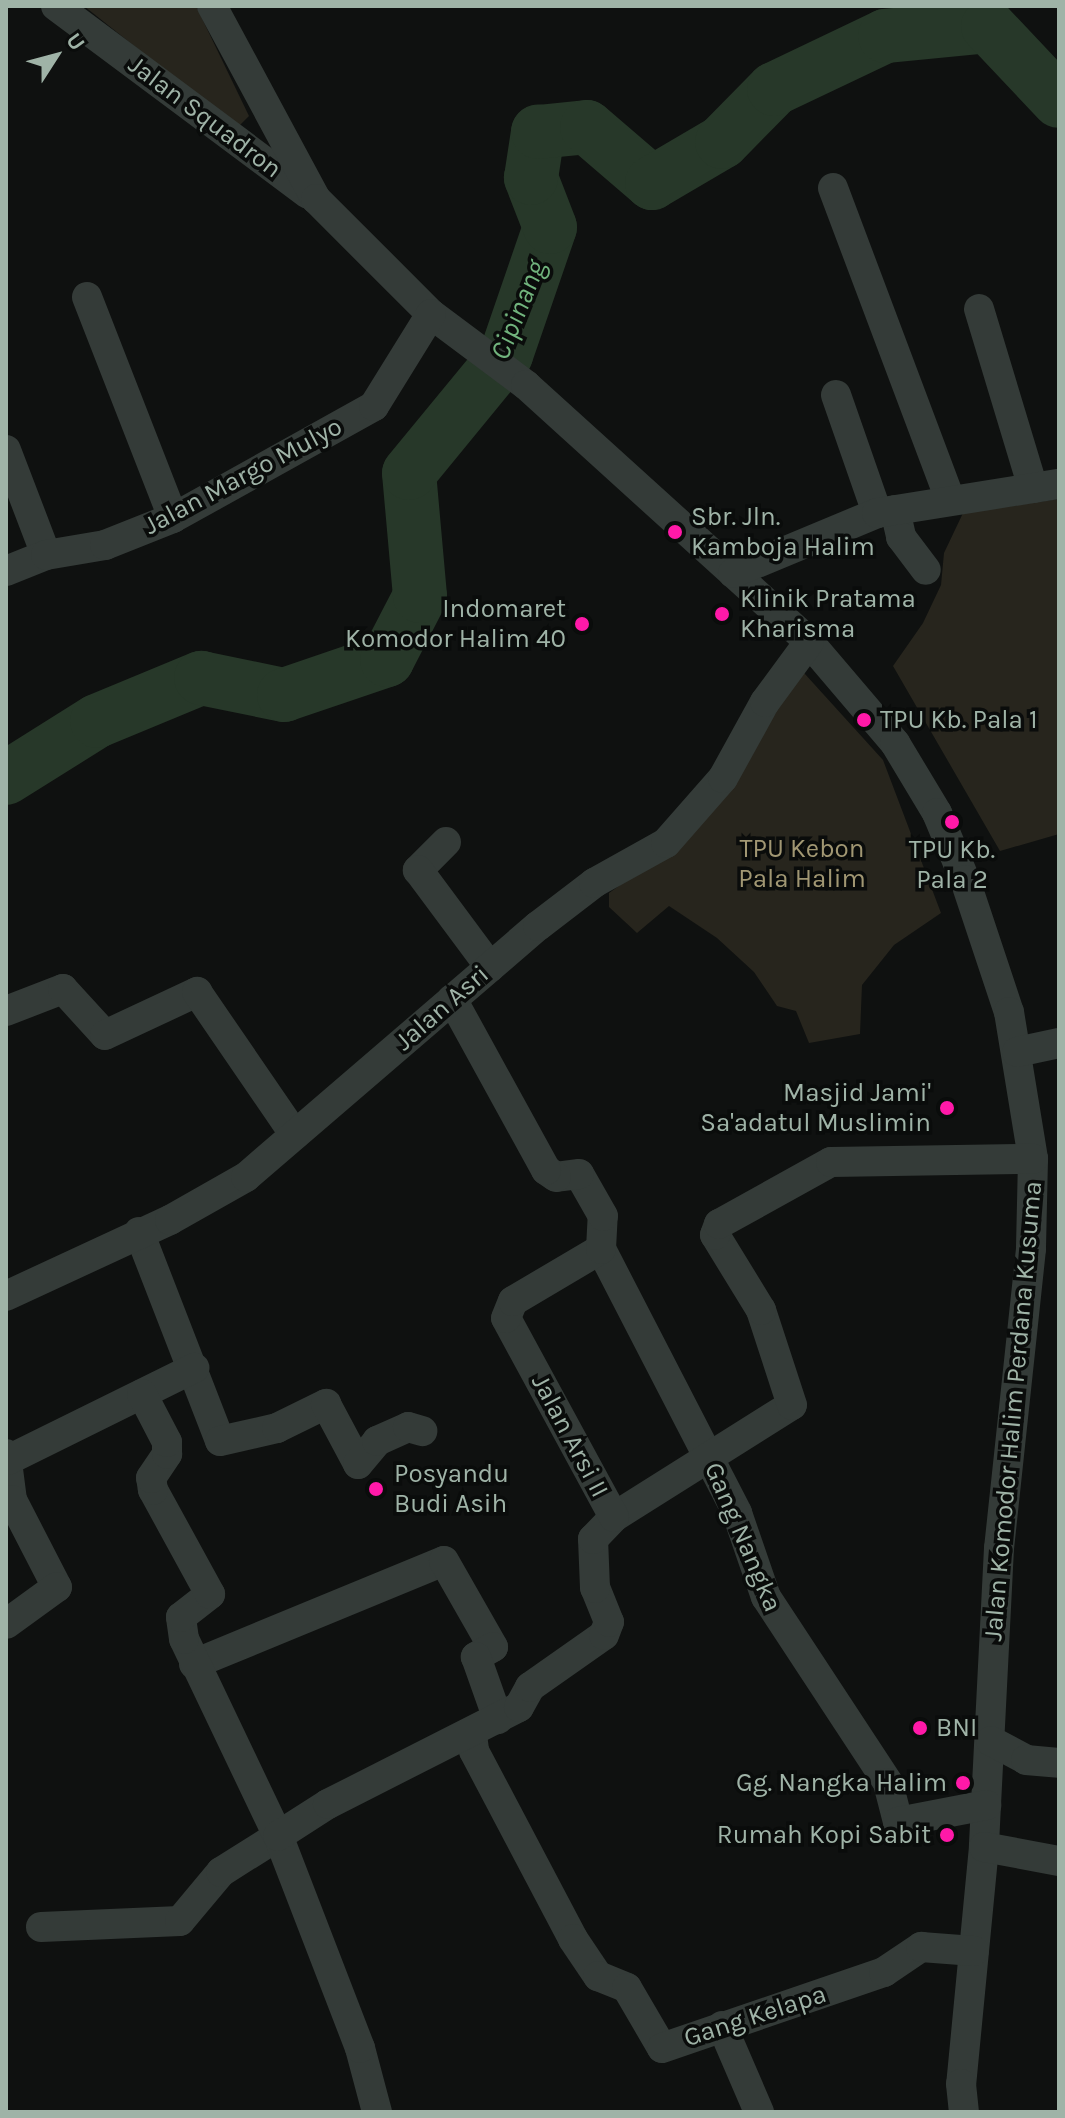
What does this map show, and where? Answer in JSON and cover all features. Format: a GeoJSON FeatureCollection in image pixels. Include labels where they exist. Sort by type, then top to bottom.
{"type":"FeatureCollection","features":[{"type":"Feature","properties":{"kind":"street","name":"Jalan Squadron"},"geometry":{"type":"LineString","coordinates":[[56,6],[316,199]]}},
{"type":"Feature","properties":{"kind":"street"},"geometry":{"type":"LineString","coordinates":[[223,9],[316,199]]}},
{"type":"Feature","properties":{"kind":"street"},"geometry":{"type":"LineString","coordinates":[[833,188],[950,499]]}},
{"type":"Feature","properties":{"kind":"street","name":"Jalan Komodor Halim Perdana Kusuma"},"geometry":{"type":"LineString","coordinates":[[316,199],[438,320],[526,385],[809,642],[895,743],[937,813],[970,895],[1017,1052],[1045,1250],[999,1548],[984,1847],[961,2084],[964,2112]]}},
{"type":"Feature","properties":{"kind":"street"},"geometry":{"type":"LineString","coordinates":[[87,297],[173,518]]}},
{"type":"Feature","properties":{"kind":"street"},"geometry":{"type":"LineString","coordinates":[[733,573],[886,512],[950,499],[1046,486],[979,309]]}},
{"type":"Feature","properties":{"kind":"street","name":"Jalan Margo Mulyo"},"geometry":{"type":"LineString","coordinates":[[6,571],[46,555],[105,545],[173,518],[374,406],[438,320]]}},
{"type":"Feature","properties":{"kind":"street"},"geometry":{"type":"LineString","coordinates":[[836,395],[886,512],[926,570]]}},
{"type":"Feature","properties":{"kind":"street"},"geometry":{"type":"LineString","coordinates":[[6,450],[46,555]]}},
{"type":"Feature","properties":{"kind":"street","name":"Jalan Asri"},"geometry":{"type":"LineString","coordinates":[[6,1296],[246,1177],[452,999],[594,883],[642,859],[684,826],[723,778],[765,702],[809,642]]}},
{"type":"Feature","properties":{"kind":"street"},"geometry":{"type":"LineString","coordinates":[[446,842],[418,870],[490,967]]}},
{"type":"Feature","properties":{"kind":"street"},"geometry":{"type":"LineString","coordinates":[[6,1011],[63,989],[105,1035],[197,992],[295,1135]]}},
{"type":"Feature","properties":{"kind":"street"},"geometry":{"type":"LineString","coordinates":[[452,999],[546,1170],[556,1177],[579,1174],[601,1209],[601,1249]]}},
{"type":"Feature","properties":{"kind":"street"},"geometry":{"type":"LineString","coordinates":[[1017,1052],[1059,1043]]}},
{"type":"Feature","properties":{"kind":"street"},"geometry":{"type":"LineString","coordinates":[[614,1517],[708,1455],[781,1414],[793,1401],[761,1310],[715,1235],[719,1224],[831,1162],[1033,1159]]}},
{"type":"Feature","properties":{"kind":"street"},"geometry":{"type":"LineString","coordinates":[[139,1232],[220,1441],[277,1428],[326,1404],[358,1464],[377,1441],[408,1427],[422,1431]]}},
{"type":"Feature","properties":{"kind":"street","name":"Gang Nangka"},"geometry":{"type":"LineString","coordinates":[[601,1249],[737,1513],[766,1597],[888,1783],[898,1822],[986,1805]]}},
{"type":"Feature","properties":{"kind":"street","name":"Jalan Arsi II"},"geometry":{"type":"LineString","coordinates":[[41,1927],[180,1921],[221,1872],[328,1804],[472,1734],[519,1707],[530,1687],[604,1635],[609,1619],[595,1588],[593,1539],[614,1517],[506,1318],[513,1301],[601,1249]]}},
{"type":"Feature","properties":{"kind":"street"},"geometry":{"type":"LineString","coordinates":[[6,1624],[57,1587],[12,1500],[7,1457],[194,1368]]}},
{"type":"Feature","properties":{"kind":"street"},"geometry":{"type":"LineString","coordinates":[[142,1394],[167,1442],[167,1454],[151,1478],[153,1490],[210,1594],[180,1619],[194,1664],[278,1836],[360,2048],[377,2112]]}},
{"type":"Feature","properties":{"kind":"street"},"geometry":{"type":"LineString","coordinates":[[194,1664],[444,1561],[493,1647],[476,1657],[498,1719]]}},
{"type":"Feature","properties":{"kind":"street","name":"Gang Kelapa"},"geometry":{"type":"LineString","coordinates":[[472,1734],[474,1751],[555,1908],[598,1976],[627,1988],[662,2048],[884,1972],[921,1947],[974,1951]]}},
{"type":"Feature","properties":{"kind":"street"},"geometry":{"type":"LineString","coordinates":[[991,1741],[1026,1760],[1059,1763]]}},
{"type":"Feature","properties":{"kind":"street"},"geometry":{"type":"LineString","coordinates":[[984,1847],[1059,1861]]}},
{"type":"Feature","properties":{"kind":"street"},"geometry":{"type":"LineString","coordinates":[[722,2026],[759,2112]]}},
{"type":"Feature","properties":{"kind":"green space"},"geometry":{"type":"Polygon","coordinates":[[[84,6],[196,6],[249,116],[237,128],[84,6]]]}},
{"type":"Feature","properties":{"kind":"green space"},"geometry":{"type":"Polygon","coordinates":[[[1059,499],[1059,834],[1000,851],[893,666],[923,623],[941,585],[944,553],[963,513],[1059,499]]]}},
{"type":"Feature","properties":{"kind":"green space","name":"TPU Kebon Pala Halim"},"geometry":{"type":"Polygon","coordinates":[[[795,663],[883,760],[941,913],[894,945],[862,985],[860,1034],[809,1043],[796,1011],[777,1006],[754,972],[717,938],[669,906],[637,933],[609,907],[609,893],[679,843],[795,663]]]}},
{"type":"Feature","properties":{"kind":"waterway","name":"Cipinang"},"geometry":{"type":"LineString","coordinates":[[6,778],[97,721],[201,678],[284,695],[387,660],[420,596],[409,473],[506,355],[550,227],[531,178],[538,132],[587,127],[652,183],[722,142],[774,89],[885,36],[988,26],[1059,101]]}},
{"type":"Feature","properties":{"kind":"place","name":"Sbr. Jln. Kamboja Halim"},"geometry":{"type":"Point","coordinates":[675,532]}},
{"type":"Feature","properties":{"kind":"place","name":"Klinik Pratama Kharisma"},"geometry":{"type":"Point","coordinates":[722,614]}},
{"type":"Feature","properties":{"kind":"place","name":"Indomaret Komodor Halim 40"},"geometry":{"type":"Point","coordinates":[582,624]}},
{"type":"Feature","properties":{"kind":"place","name":"TPU Kb. Pala 1"},"geometry":{"type":"Point","coordinates":[864,720]}},
{"type":"Feature","properties":{"kind":"place","name":"TPU Kb. Pala 2"},"geometry":{"type":"Point","coordinates":[952,822]}},
{"type":"Feature","properties":{"kind":"place","name":"Masjid Jami' Sa'adatul Muslimin"},"geometry":{"type":"Point","coordinates":[947,1108]}},
{"type":"Feature","properties":{"kind":"place","name":"Posyandu Budi Asih"},"geometry":{"type":"Point","coordinates":[376,1489]}},
{"type":"Feature","properties":{"kind":"place","name":"BNI"},"geometry":{"type":"Point","coordinates":[920,1728]}},
{"type":"Feature","properties":{"kind":"place","name":"Gg. Nangka Halim"},"geometry":{"type":"Point","coordinates":[963,1783]}},
{"type":"Feature","properties":{"kind":"place","name":"Rumah Kopi Sabit"},"geometry":{"type":"Point","coordinates":[947,1835]}}]}
